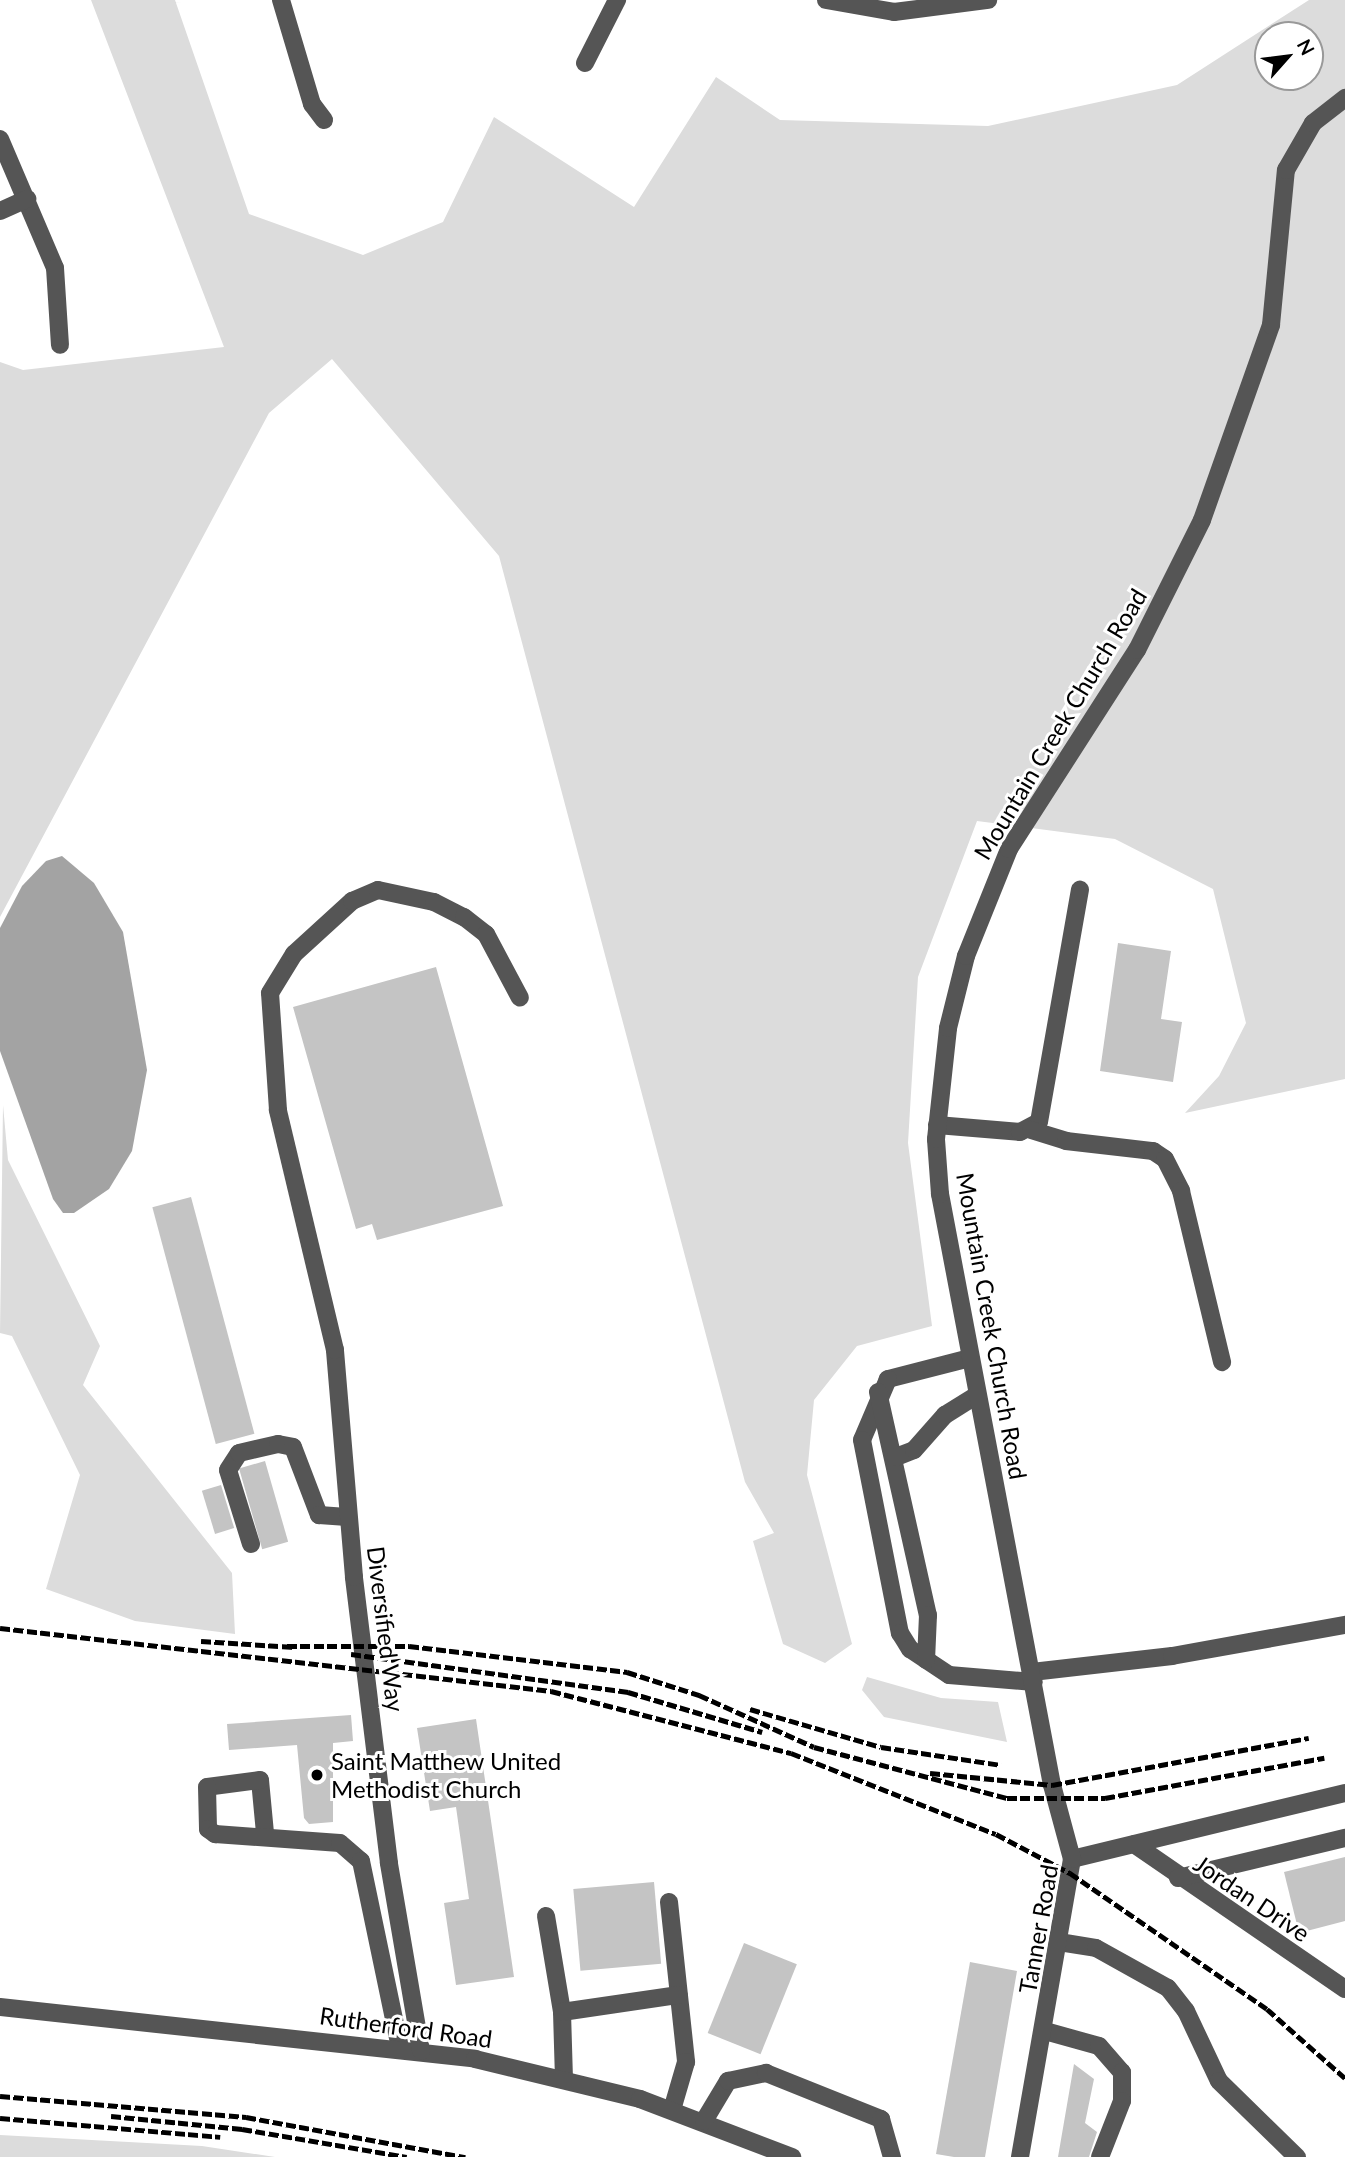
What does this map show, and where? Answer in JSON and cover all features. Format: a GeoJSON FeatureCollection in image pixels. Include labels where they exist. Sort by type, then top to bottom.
{"type":"FeatureCollection","features":[{"type":"Feature","properties":{"kind":"street"},"geometry":{"type":"LineString","coordinates":[[281,0],[312,104],[324,120]]}},
{"type":"Feature","properties":{"kind":"street"},"geometry":{"type":"LineString","coordinates":[[585,63],[617,0]]}},
{"type":"Feature","properties":{"kind":"street"},"geometry":{"type":"LineString","coordinates":[[826,0],[894,12],[988,0]]}},
{"type":"Feature","properties":{"kind":"street","name":"Mountain Creek Church Road"},"geometry":{"type":"LineString","coordinates":[[1072,1859],[977,1395],[940,1194],[937,1125],[948,1028],[985,899],[1028,816],[1137,650],[1191,543],[1271,325],[1286,170],[1312,124],[1345,98]]}},
{"type":"Feature","properties":{"kind":"street"},"geometry":{"type":"LineString","coordinates":[[0,139],[55,268],[60,345]]}},
{"type":"Feature","properties":{"kind":"street"},"geometry":{"type":"LineString","coordinates":[[0,211],[27,199]]}},
{"type":"Feature","properties":{"kind":"street","name":"Diversified Way"},"geometry":{"type":"LineString","coordinates":[[421,2050],[389,1863],[346,1517],[336,1421],[335,1350],[278,1110],[270,993],[294,954],[352,901],[378,890],[434,902],[464,917],[486,934],[520,998]]}},
{"type":"Feature","properties":{"kind":"street"},"geometry":{"type":"LineString","coordinates":[[1031,1130],[1044,1110],[1080,890]]}},
{"type":"Feature","properties":{"kind":"street"},"geometry":{"type":"LineString","coordinates":[[937,1125],[1031,1130],[1066,1141],[1153,1151],[1165,1160],[1181,1191],[1222,1362]]}},
{"type":"Feature","properties":{"kind":"street"},"geometry":{"type":"LineString","coordinates":[[970,1358],[901,1372],[877,1392],[862,1440],[900,1633],[926,1660],[961,1677],[1033,1677],[1172,1656],[1345,1625]]}},
{"type":"Feature","properties":{"kind":"street"},"geometry":{"type":"LineString","coordinates":[[877,1392],[896,1457],[928,1615],[926,1660]]}},
{"type":"Feature","properties":{"kind":"street"},"geometry":{"type":"LineString","coordinates":[[896,1457],[914,1450],[945,1415],[977,1395]]}},
{"type":"Feature","properties":{"kind":"street"},"geometry":{"type":"LineString","coordinates":[[251,1544],[228,1470],[239,1453],[278,1444],[293,1447],[319,1515],[346,1517]]}},
{"type":"Feature","properties":{"kind":"street","name":"Tanner Road"},"geometry":{"type":"LineString","coordinates":[[1020,2157],[1045,2031],[1072,1859],[1345,1793]]}},
{"type":"Feature","properties":{"kind":"street"},"geometry":{"type":"LineString","coordinates":[[265,1833],[275,1842],[341,1843],[361,1861],[400,2047]]}},
{"type":"Feature","properties":{"kind":"street"},"geometry":{"type":"LineString","coordinates":[[1178,1878],[1345,1838]]}},
{"type":"Feature","properties":{"kind":"street","name":"Jordan Drive"},"geometry":{"type":"LineString","coordinates":[[1133,1844],[1178,1878],[1345,1989]]}},
{"type":"Feature","properties":{"kind":"street"},"geometry":{"type":"LineString","coordinates":[[669,1902],[686,2062],[672,2110]]}},
{"type":"Feature","properties":{"kind":"street"},"geometry":{"type":"LineString","coordinates":[[546,1916],[562,2012],[564,2078]]}},
{"type":"Feature","properties":{"kind":"street"},"geometry":{"type":"LineString","coordinates":[[1059,1942],[1096,1948],[1168,1988],[1186,2011],[1219,2081],[1297,2157]]}},
{"type":"Feature","properties":{"kind":"street"},"geometry":{"type":"LineString","coordinates":[[562,2012],[679,1994]]}},
{"type":"Feature","properties":{"kind":"street","name":"Rutherford Road"},"geometry":{"type":"LineString","coordinates":[[0,2007],[421,2050],[564,2078],[704,2121],[792,2157]]}},
{"type":"Feature","properties":{"kind":"street"},"geometry":{"type":"LineString","coordinates":[[1045,2031],[1099,2046],[1122,2072],[1122,2101],[1100,2157]]}},
{"type":"Feature","properties":{"kind":"street"},"geometry":{"type":"LineString","coordinates":[[704,2121],[727,2081],[766,2073],[881,2119],[892,2157]]}},
{"type":"Feature","properties":{"kind":"shaded area"},"geometry":{"type":"Polygon","coordinates":[[[91,0],[175,0],[249,214],[363,255],[443,222],[494,117],[634,207],[716,77],[780,120],[988,126],[1177,85],[1254,35],[1254,91],[1324,91],[1324,21],[1276,21],[1309,0],[1345,0],[1345,1079],[1185,1113],[1219,1076],[1246,1023],[1213,889],[1115,839],[977,821],[918,977],[908,1143],[932,1326],[857,1346],[814,1400],[807,1475],[852,1644],[825,1663],[783,1644],[753,1541],[774,1533],[745,1482],[499,556],[332,359],[269,413],[0,917],[0,362],[23,370],[224,347],[91,0]]]}},
{"type":"Feature","properties":{"kind":"shaded area"},"geometry":{"type":"Polygon","coordinates":[[[62,856],[94,883],[123,932],[147,1070],[132,1151],[109,1189],[74,1213],[63,1213],[53,1199],[0,1051],[0,928],[22,886],[46,861],[62,856]]]}},
{"type":"Feature","properties":{"kind":"shaded area"},"geometry":{"type":"Polygon","coordinates":[[[3,1105],[8,1160],[100,1346],[83,1385],[232,1573],[235,1634],[135,1621],[46,1589],[80,1475],[12,1336],[0,1333],[3,1105]]]}},
{"type":"Feature","properties":{"kind":"shaded area"},"geometry":{"type":"Polygon","coordinates":[[[867,1677],[941,1698],[998,1702],[1007,1742],[884,1717],[862,1690],[867,1677]]]}},
{"type":"Feature","properties":{"kind":"shaded area"},"geometry":{"type":"Polygon","coordinates":[[[0,2135],[202,2146],[275,2157],[0,2157],[0,2135]]]}},
{"type":"Feature","properties":{"kind":"building"},"geometry":{"type":"Polygon","coordinates":[[[1118,943],[1171,951],[1161,1019],[1182,1022],[1173,1082],[1100,1071],[1118,943]]]}},
{"type":"Feature","properties":{"kind":"building"},"geometry":{"type":"Polygon","coordinates":[[[436,967],[503,1206],[377,1240],[372,1224],[356,1229],[293,1007],[436,967]]]}},
{"type":"Feature","properties":{"kind":"building"},"geometry":{"type":"Polygon","coordinates":[[[191,1197],[254,1434],[216,1444],[152,1207],[191,1197]]]}},
{"type":"Feature","properties":{"kind":"building"},"geometry":{"type":"Polygon","coordinates":[[[265,1461],[288,1542],[262,1549],[239,1468],[265,1461]]]}},
{"type":"Feature","properties":{"kind":"building"},"geometry":{"type":"Polygon","coordinates":[[[221,1485],[234,1528],[215,1534],[202,1491],[221,1485]]]}},
{"type":"Feature","properties":{"kind":"building","name":"Saint Matthew United Methodist Church"},"geometry":{"type":"Polygon","coordinates":[[[351,1715],[353,1741],[333,1743],[333,1822],[309,1824],[304,1818],[297,1745],[229,1750],[227,1724],[351,1715]]]}},
{"type":"Feature","properties":{"kind":"building"},"geometry":{"type":"Polygon","coordinates":[[[476,1719],[514,1977],[456,1985],[444,1903],[469,1899],[456,1807],[430,1811],[417,1728],[476,1719]]]}},
{"type":"Feature","properties":{"kind":"building"},"geometry":{"type":"Polygon","coordinates":[[[1345,1857],[1345,1921],[1299,1933],[1284,1872],[1345,1857]]]}},
{"type":"Feature","properties":{"kind":"building"},"geometry":{"type":"Polygon","coordinates":[[[654,1882],[661,1964],[580,1971],[573,1889],[654,1882]]]}},
{"type":"Feature","properties":{"kind":"building"},"geometry":{"type":"Polygon","coordinates":[[[744,1943],[797,1964],[761,2054],[708,2033],[744,1943]]]}},
{"type":"Feature","properties":{"kind":"building"},"geometry":{"type":"Polygon","coordinates":[[[970,1962],[1017,1971],[985,2157],[954,2157],[936,2154],[970,1962]]]}},
{"type":"Feature","properties":{"kind":"building"},"geometry":{"type":"Polygon","coordinates":[[[1074,2064],[1094,2079],[1085,2123],[1097,2132],[1089,2157],[1058,2157],[1074,2064]]]}},
{"type":"Feature","properties":{"kind":"railway"},"geometry":{"type":"LineString","coordinates":[[0,1628],[551,1691],[791,1753],[996,1834],[1070,1873],[1267,2009],[1345,2078]]}},
{"type":"Feature","properties":{"kind":"railway"},"geometry":{"type":"LineString","coordinates":[[201,1641],[295,1647]]}},
{"type":"Feature","properties":{"kind":"railway"},"geometry":{"type":"LineString","coordinates":[[287,1646],[409,1646],[627,1672],[699,1695],[814,1747],[1007,1798],[1105,1798],[1324,1758]]}},
{"type":"Feature","properties":{"kind":"railway"},"geometry":{"type":"LineString","coordinates":[[351,1654],[628,1692],[762,1732]]}},
{"type":"Feature","properties":{"kind":"railway"},"geometry":{"type":"LineString","coordinates":[[750,1709],[881,1747],[1001,1765]]}},
{"type":"Feature","properties":{"kind":"railway"},"geometry":{"type":"LineString","coordinates":[[930,1773],[1052,1785],[1309,1738]]}},
{"type":"Feature","properties":{"kind":"railway"},"geometry":{"type":"LineString","coordinates":[[0,2096],[246,2117],[465,2157]]}},
{"type":"Feature","properties":{"kind":"railway"},"geometry":{"type":"LineString","coordinates":[[111,2116],[242,2129],[407,2157]]}},
{"type":"Feature","properties":{"kind":"railway"},"geometry":{"type":"LineString","coordinates":[[0,2118],[220,2137]]}},
{"type":"Feature","properties":{"kind":"place","name":"Saint Matthew United Methodist Church"},"geometry":{"type":"Point","coordinates":[317,1775]}}]}
